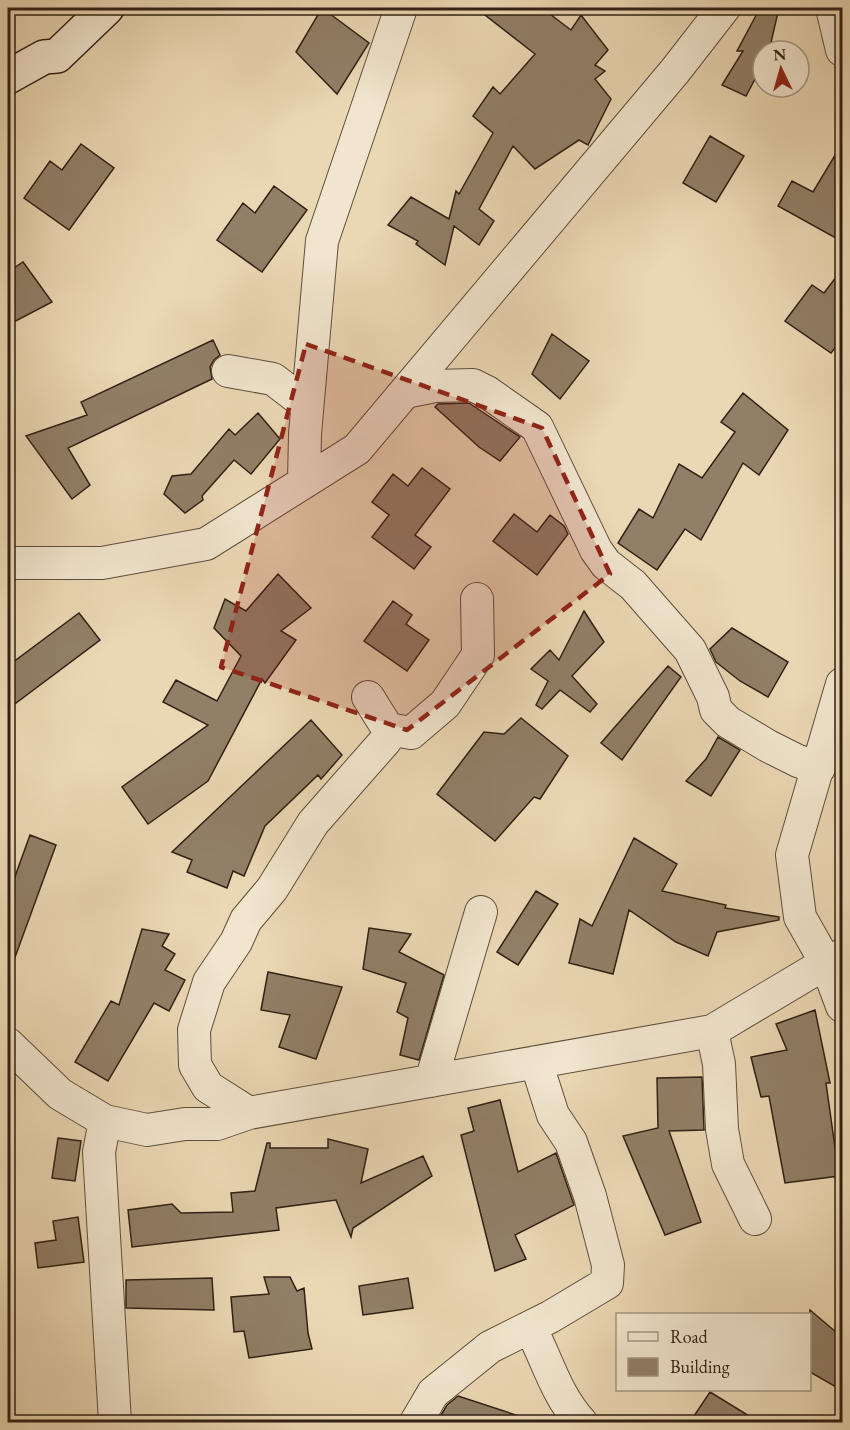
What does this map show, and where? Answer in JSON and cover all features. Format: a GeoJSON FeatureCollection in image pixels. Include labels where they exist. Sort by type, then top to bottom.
{"type":"FeatureCollection","features":[{"type":"Feature","properties":{"kind":"main road"},"geometry":{"type":"LineString","coordinates":[[8,77],[44,57],[57,56],[107,8]]}},
{"type":"Feature","properties":{"kind":"street"},"geometry":{"type":"LineString","coordinates":[[304,481],[304,434],[322,241],[401,8]]}},
{"type":"Feature","properties":{"kind":"street"},"geometry":{"type":"LineString","coordinates":[[8,565],[12,562],[102,563],[206,544],[357,449],[675,70],[723,8]]}},
{"type":"Feature","properties":{"kind":"street"},"geometry":{"type":"LineString","coordinates":[[832,8],[843,50]]}},
{"type":"Feature","properties":{"kind":"street"},"geometry":{"type":"LineString","coordinates":[[228,371],[273,379],[308,405]]}},
{"type":"Feature","properties":{"kind":"street"},"geometry":{"type":"LineString","coordinates":[[405,392],[435,386],[473,385],[487,392],[537,427],[596,550],[606,564],[633,585],[690,650],[713,697],[716,710],[728,722],[768,746],[798,761],[819,768]]}},
{"type":"Feature","properties":{"kind":"street"},"geometry":{"type":"LineString","coordinates":[[388,729],[411,733],[445,704],[467,673],[478,655],[477,599]]}},
{"type":"Feature","properties":{"kind":"street"},"geometry":{"type":"LineString","coordinates":[[843,684],[792,855],[800,917],[834,959],[843,1006]]}},
{"type":"Feature","properties":{"kind":"street"},"geometry":{"type":"LineString","coordinates":[[249,1113],[208,1087],[195,1065],[194,1030],[209,982],[237,942],[246,920],[272,889],[313,823],[386,740],[388,729],[368,697]]}},
{"type":"Feature","properties":{"kind":"street"},"geometry":{"type":"LineString","coordinates":[[431,1081],[481,912]]}},
{"type":"Feature","properties":{"kind":"street"},"geometry":{"type":"LineString","coordinates":[[8,1044],[60,1094],[105,1121],[147,1130],[185,1124],[216,1124],[249,1113],[712,1031],[834,959]]}},
{"type":"Feature","properties":{"kind":"street"},"geometry":{"type":"LineString","coordinates":[[712,1031],[719,1064],[722,1129],[728,1164],[755,1219]]}},
{"type":"Feature","properties":{"kind":"street"},"geometry":{"type":"LineString","coordinates":[[416,1422],[433,1393],[490,1347],[607,1283],[608,1265],[590,1196],[571,1143],[553,1115],[536,1062]]}},
{"type":"Feature","properties":{"kind":"street"},"geometry":{"type":"LineString","coordinates":[[105,1121],[99,1152],[115,1422]]}},
{"type":"Feature","properties":{"kind":"street"},"geometry":{"type":"LineString","coordinates":[[530,1327],[549,1371],[580,1422]]}},
{"type":"Feature","properties":{"kind":"highlighted area"},"geometry":{"type":"Polygon","coordinates":[[[306,344],[542,428],[610,574],[407,730],[221,667],[306,344]]]}},
{"type":"Feature","properties":{"kind":"building"},"geometry":{"type":"Polygon","coordinates":[[[322,8],[369,43],[337,94],[296,52],[322,8]]]}},
{"type":"Feature","properties":{"kind":"building"},"geometry":{"type":"Polygon","coordinates":[[[476,8],[542,8],[571,30],[581,15],[608,50],[595,65],[605,71],[595,79],[611,99],[588,145],[579,140],[535,169],[513,146],[479,209],[494,221],[479,245],[454,226],[445,265],[416,244],[418,241],[388,225],[411,197],[449,219],[456,191],[459,194],[493,133],[473,116],[493,87],[500,94],[535,54],[476,8]]]}},
{"type":"Feature","properties":{"kind":"building"},"geometry":{"type":"Polygon","coordinates":[[[760,8],[779,8],[772,39],[751,39],[751,87],[746,96],[722,85],[743,51],[737,51],[760,8]]]}},
{"type":"Feature","properties":{"kind":"building"},"geometry":{"type":"Polygon","coordinates":[[[710,136],[744,156],[716,202],[683,183],[710,136]]]}},
{"type":"Feature","properties":{"kind":"building"},"geometry":{"type":"Polygon","coordinates":[[[843,142],[843,242],[778,206],[792,181],[813,192],[843,142]]]}},
{"type":"Feature","properties":{"kind":"building"},"geometry":{"type":"Polygon","coordinates":[[[81,144],[114,168],[69,230],[24,198],[50,161],[62,170],[81,144]]]}},
{"type":"Feature","properties":{"kind":"building"},"geometry":{"type":"Polygon","coordinates":[[[274,186],[307,210],[262,272],[217,240],[243,203],[255,213],[274,186]]]}},
{"type":"Feature","properties":{"kind":"building"},"geometry":{"type":"Polygon","coordinates":[[[23,262],[52,302],[8,325],[8,272],[23,262]]]}},
{"type":"Feature","properties":{"kind":"building"},"geometry":{"type":"Polygon","coordinates":[[[843,268],[843,338],[831,353],[785,321],[812,285],[824,293],[843,268]]]}},
{"type":"Feature","properties":{"kind":"building"},"geometry":{"type":"Polygon","coordinates":[[[552,334],[589,361],[560,399],[532,374],[552,334]]]}},
{"type":"Feature","properties":{"kind":"building"},"geometry":{"type":"Polygon","coordinates":[[[213,340],[220,355],[210,367],[212,379],[68,448],[90,485],[72,499],[26,436],[87,415],[81,402],[213,340]]]}},
{"type":"Feature","properties":{"kind":"building"},"geometry":{"type":"Polygon","coordinates":[[[743,393],[788,430],[759,475],[743,463],[701,540],[685,529],[657,570],[618,543],[639,509],[653,518],[679,464],[702,478],[735,432],[721,422],[743,393]]]}},
{"type":"Feature","properties":{"kind":"building"},"geometry":{"type":"Polygon","coordinates":[[[469,403],[520,437],[500,461],[479,447],[435,407],[438,404],[469,403]]]}},
{"type":"Feature","properties":{"kind":"building"},"geometry":{"type":"Polygon","coordinates":[[[258,413],[280,439],[251,474],[234,460],[202,496],[203,500],[185,513],[164,494],[172,476],[191,474],[229,429],[235,435],[258,413]]]}},
{"type":"Feature","properties":{"kind":"building"},"geometry":{"type":"Polygon","coordinates":[[[422,468],[450,489],[415,535],[431,547],[414,569],[372,537],[389,515],[372,502],[393,474],[408,486],[422,468]]]}},
{"type":"Feature","properties":{"kind":"building"},"geometry":{"type":"Polygon","coordinates":[[[514,514],[537,532],[550,515],[564,526],[568,534],[537,575],[493,541],[514,514]]]}},
{"type":"Feature","properties":{"kind":"building"},"geometry":{"type":"Polygon","coordinates":[[[278,574],[311,608],[281,631],[296,640],[265,683],[262,679],[208,781],[148,824],[122,787],[208,725],[163,702],[176,680],[217,701],[241,656],[214,628],[225,599],[246,611],[278,574]]]}},
{"type":"Feature","properties":{"kind":"building"},"geometry":{"type":"Polygon","coordinates":[[[393,601],[412,615],[406,624],[429,640],[407,671],[364,641],[393,601]]]}},
{"type":"Feature","properties":{"kind":"building"},"geometry":{"type":"Polygon","coordinates":[[[584,611],[604,642],[572,676],[597,704],[590,712],[560,690],[542,709],[536,705],[548,681],[531,669],[550,650],[559,660],[584,611]]]}},
{"type":"Feature","properties":{"kind":"building"},"geometry":{"type":"Polygon","coordinates":[[[79,613],[100,640],[8,709],[8,666],[79,613]]]}},
{"type":"Feature","properties":{"kind":"building"},"geometry":{"type":"Polygon","coordinates":[[[732,628],[788,662],[768,697],[740,681],[716,662],[710,649],[732,628]]]}},
{"type":"Feature","properties":{"kind":"building"},"geometry":{"type":"Polygon","coordinates":[[[668,666],[681,677],[622,760],[601,743],[668,666]]]}},
{"type":"Feature","properties":{"kind":"building"},"geometry":{"type":"Polygon","coordinates":[[[521,718],[568,756],[540,799],[534,797],[495,841],[437,794],[484,732],[504,734],[521,718]]]}},
{"type":"Feature","properties":{"kind":"building"},"geometry":{"type":"Polygon","coordinates":[[[311,720],[342,755],[321,779],[318,775],[265,826],[244,876],[233,871],[227,888],[187,872],[192,860],[172,852],[311,720]]]}},
{"type":"Feature","properties":{"kind":"building"},"geometry":{"type":"Polygon","coordinates":[[[718,737],[740,750],[711,796],[686,781],[706,759],[718,737]]]}},
{"type":"Feature","properties":{"kind":"building"},"geometry":{"type":"Polygon","coordinates":[[[30,835],[56,845],[10,971],[8,970],[8,896],[30,835]]]}},
{"type":"Feature","properties":{"kind":"building"},"geometry":{"type":"Polygon","coordinates":[[[634,838],[677,864],[662,891],[726,905],[725,908],[779,917],[779,920],[717,932],[708,956],[676,942],[629,910],[613,974],[569,963],[580,919],[592,926],[634,838]]]}},
{"type":"Feature","properties":{"kind":"building"},"geometry":{"type":"Polygon","coordinates":[[[536,891],[558,904],[518,965],[497,952],[536,891]]]}},
{"type":"Feature","properties":{"kind":"building"},"geometry":{"type":"Polygon","coordinates":[[[369,928],[411,934],[399,952],[444,975],[419,1060],[400,1055],[408,1018],[397,1012],[406,983],[363,969],[369,928]]]}},
{"type":"Feature","properties":{"kind":"building"},"geometry":{"type":"Polygon","coordinates":[[[142,929],[169,934],[162,946],[175,954],[165,970],[185,980],[169,1011],[154,1003],[108,1081],[75,1062],[111,1001],[119,1005],[142,929]]]}},
{"type":"Feature","properties":{"kind":"building"},"geometry":{"type":"Polygon","coordinates":[[[268,972],[342,987],[316,1059],[279,1047],[290,1015],[261,1010],[268,972]]]}},
{"type":"Feature","properties":{"kind":"building"},"geometry":{"type":"Polygon","coordinates":[[[815,1010],[830,1083],[826,1083],[839,1176],[785,1183],[769,1096],[761,1097],[751,1057],[787,1050],[776,1024],[815,1010]]]}},
{"type":"Feature","properties":{"kind":"building"},"geometry":{"type":"Polygon","coordinates":[[[702,1077],[704,1130],[669,1131],[701,1222],[665,1235],[623,1136],[658,1128],[657,1078],[702,1077]]]}},
{"type":"Feature","properties":{"kind":"building"},"geometry":{"type":"Polygon","coordinates":[[[500,1100],[518,1172],[556,1153],[574,1205],[515,1235],[526,1259],[495,1271],[461,1135],[474,1131],[468,1108],[500,1100]]]}},
{"type":"Feature","properties":{"kind":"building"},"geometry":{"type":"Polygon","coordinates":[[[58,1138],[81,1141],[75,1181],[52,1178],[58,1138]]]}},
{"type":"Feature","properties":{"kind":"building"},"geometry":{"type":"Polygon","coordinates":[[[328,1139],[368,1149],[361,1183],[423,1156],[432,1176],[353,1228],[351,1237],[336,1200],[276,1208],[279,1230],[132,1247],[128,1210],[172,1204],[181,1213],[233,1212],[231,1193],[255,1191],[267,1143],[270,1143],[270,1148],[328,1148],[328,1139]]]}},
{"type":"Feature","properties":{"kind":"building"},"geometry":{"type":"Polygon","coordinates":[[[78,1217],[84,1262],[38,1268],[35,1243],[56,1240],[53,1221],[78,1217]]]}},
{"type":"Feature","properties":{"kind":"building"},"geometry":{"type":"Polygon","coordinates":[[[264,1277],[290,1277],[297,1291],[304,1288],[308,1333],[312,1349],[249,1358],[244,1331],[234,1332],[231,1297],[269,1294],[264,1277]]]}},
{"type":"Feature","properties":{"kind":"building"},"geometry":{"type":"Polygon","coordinates":[[[212,1278],[214,1310],[126,1308],[126,1280],[212,1278]]]}},
{"type":"Feature","properties":{"kind":"building"},"geometry":{"type":"Polygon","coordinates":[[[408,1278],[413,1308],[363,1315],[359,1286],[408,1278]]]}},
{"type":"Feature","properties":{"kind":"building"},"geometry":{"type":"Polygon","coordinates":[[[810,1310],[843,1338],[843,1391],[811,1373],[810,1310]]]}},
{"type":"Feature","properties":{"kind":"building"},"geometry":{"type":"Polygon","coordinates":[[[710,1392],[759,1422],[690,1422],[710,1392]]]}},
{"type":"Feature","properties":{"kind":"building"},"geometry":{"type":"Polygon","coordinates":[[[458,1396],[525,1418],[525,1422],[437,1422],[447,1405],[458,1396]]]}}]}
